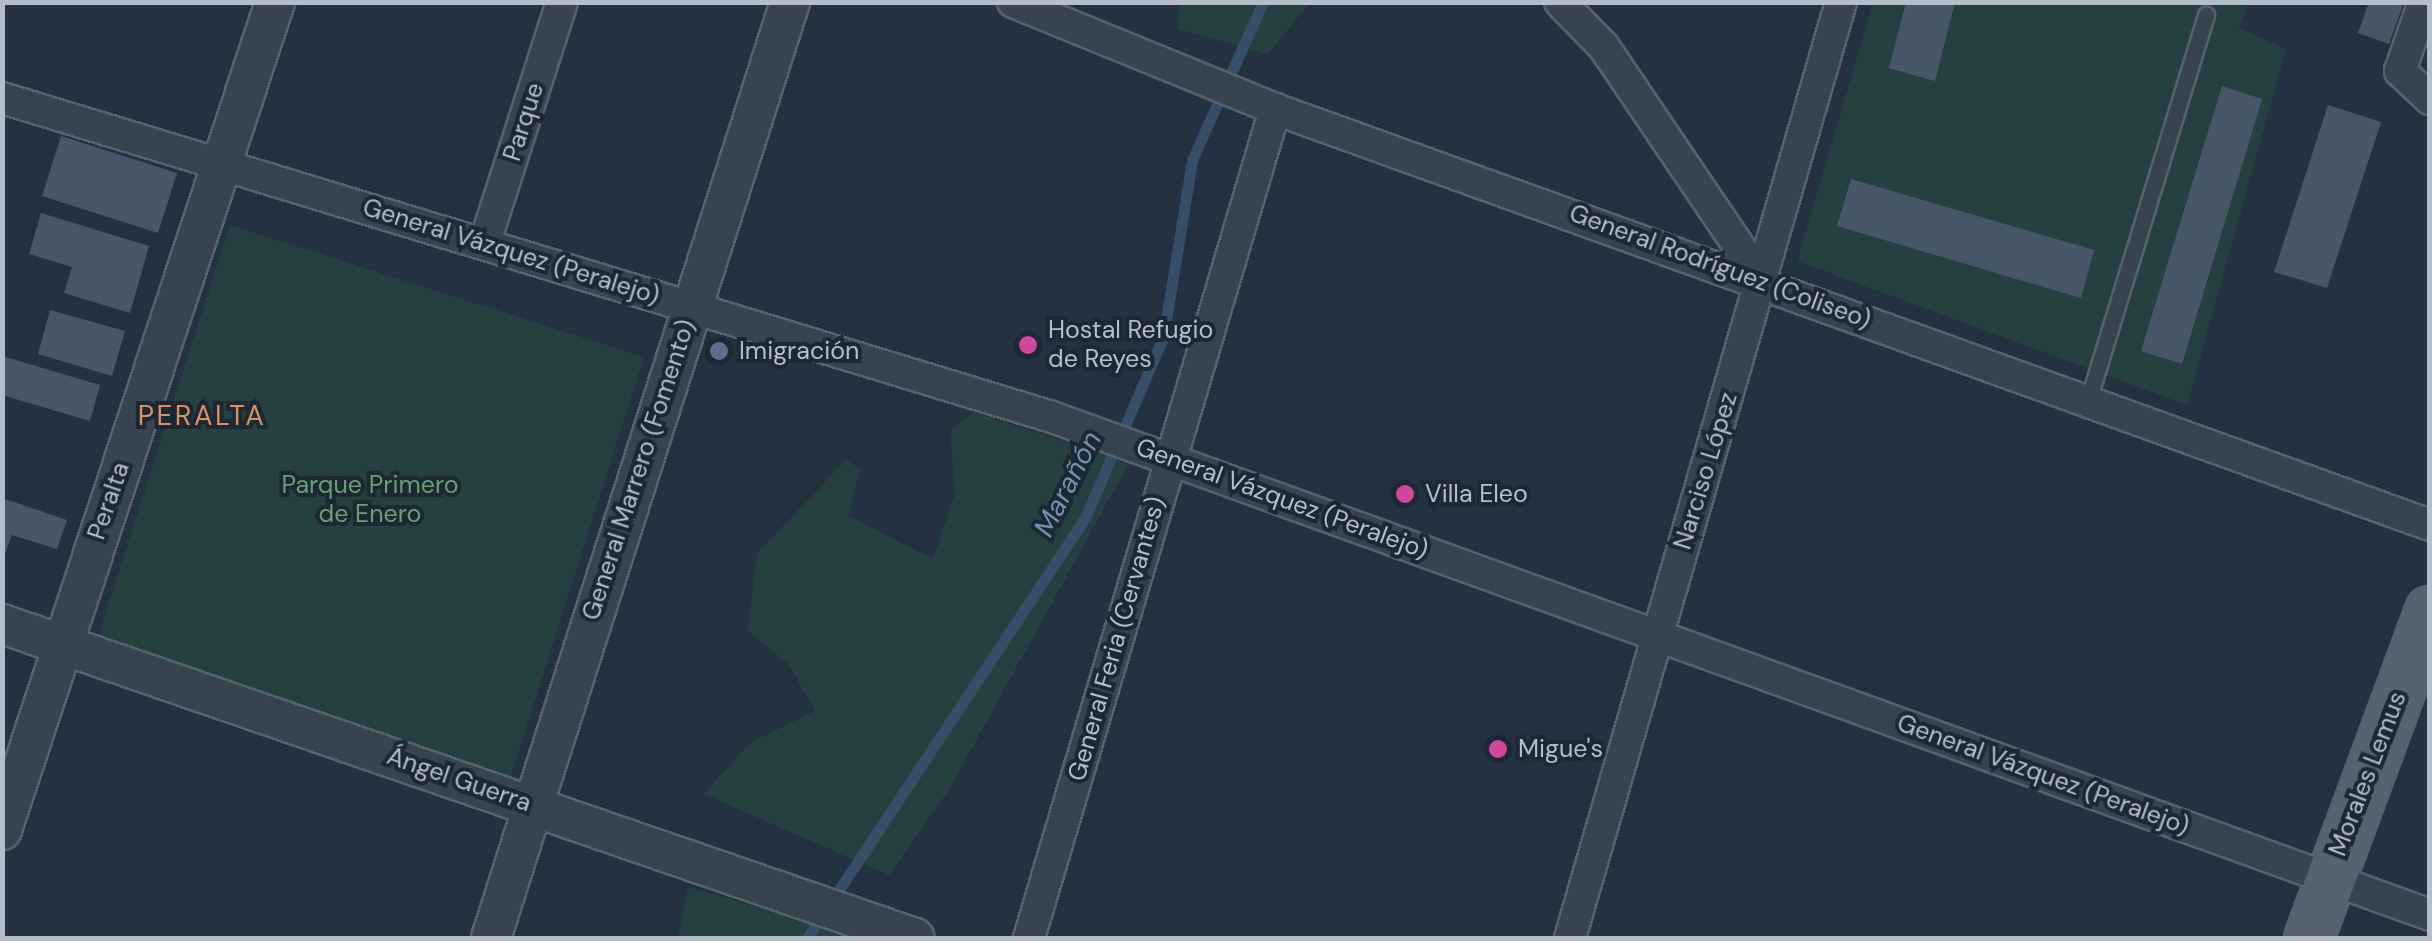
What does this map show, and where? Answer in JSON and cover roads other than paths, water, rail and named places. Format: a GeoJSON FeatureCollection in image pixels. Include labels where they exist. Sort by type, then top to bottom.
{"type":"FeatureCollection","features":[{"type":"Feature","properties":{"kind":"main road","name":"Morales Lemus"},"geometry":{"type":"LineString","coordinates":[[2309,938],[2430,611]]}},
{"type":"Feature","properties":{"kind":"street","name":"Peralta"},"geometry":{"type":"LineString","coordinates":[[2,830],[276,2]]}},
{"type":"Feature","properties":{"kind":"street","name":"Parque"},"geometry":{"type":"LineString","coordinates":[[485,242],[562,2]]}},
{"type":"Feature","properties":{"kind":"street","name":"General Marrero (Fomento)"},"geometry":{"type":"LineString","coordinates":[[491,938],[530,804],[790,2]]}},
{"type":"Feature","properties":{"kind":"street","name":"General Rodríguez (Coliseo)"},"geometry":{"type":"LineString","coordinates":[[1012,2],[1276,110],[2430,525]]}},
{"type":"Feature","properties":{"kind":"street"},"geometry":{"type":"LineString","coordinates":[[1560,2],[1604,47],[1763,282]]}},
{"type":"Feature","properties":{"kind":"street","name":"Narciso López"},"geometry":{"type":"LineString","coordinates":[[1570,938],[1842,2]]}},
{"type":"Feature","properties":{"kind":"street"},"geometry":{"type":"LineString","coordinates":[[2424,2],[2400,71],[2430,99]]}},
{"type":"Feature","properties":{"kind":"street","name":"General Vázquez (Peralejo)"},"geometry":{"type":"LineString","coordinates":[[2,98],[1052,417],[2430,916]]}},
{"type":"Feature","properties":{"kind":"street","name":"General Feria (Cervantes)"},"geometry":{"type":"LineString","coordinates":[[1030,938],[1276,110]]}},
{"type":"Feature","properties":{"kind":"street","name":"Ángel Guerra"},"geometry":{"type":"LineString","coordinates":[[2,624],[915,938]]}},
{"type":"Feature","properties":{"kind":"lane"},"geometry":{"type":"LineString","coordinates":[[2088,401],[2206,15]]}},
{"type":"Feature","properties":{"kind":"waterway","name":"Marañón"},"geometry":{"type":"LineString","coordinates":[[807,938],[1085,518],[1163,338],[1192,160],[1263,2]]}},
{"type":"Feature","properties":{"kind":"place","name":"Hostal Refugio de Reyes"},"geometry":{"type":"Point","coordinates":[1028,345]}},
{"type":"Feature","properties":{"kind":"place","name":"Imigración"},"geometry":{"type":"Point","coordinates":[719,351]}},
{"type":"Feature","properties":{"kind":"place","name":"Villa Eleo"},"geometry":{"type":"Point","coordinates":[1405,494]}},
{"type":"Feature","properties":{"kind":"place","name":"Migue's"},"geometry":{"type":"Point","coordinates":[1498,749]}},
{"type":"Feature","properties":{"kind":"district","name":"PERALTA"},"geometry":{"type":"Point","coordinates":[202,416]}},
{"type":"Feature","properties":{"kind":"park label","name":"Parque Primero de Enero"},"geometry":{"type":"Point","coordinates":[370,500]}}]}
